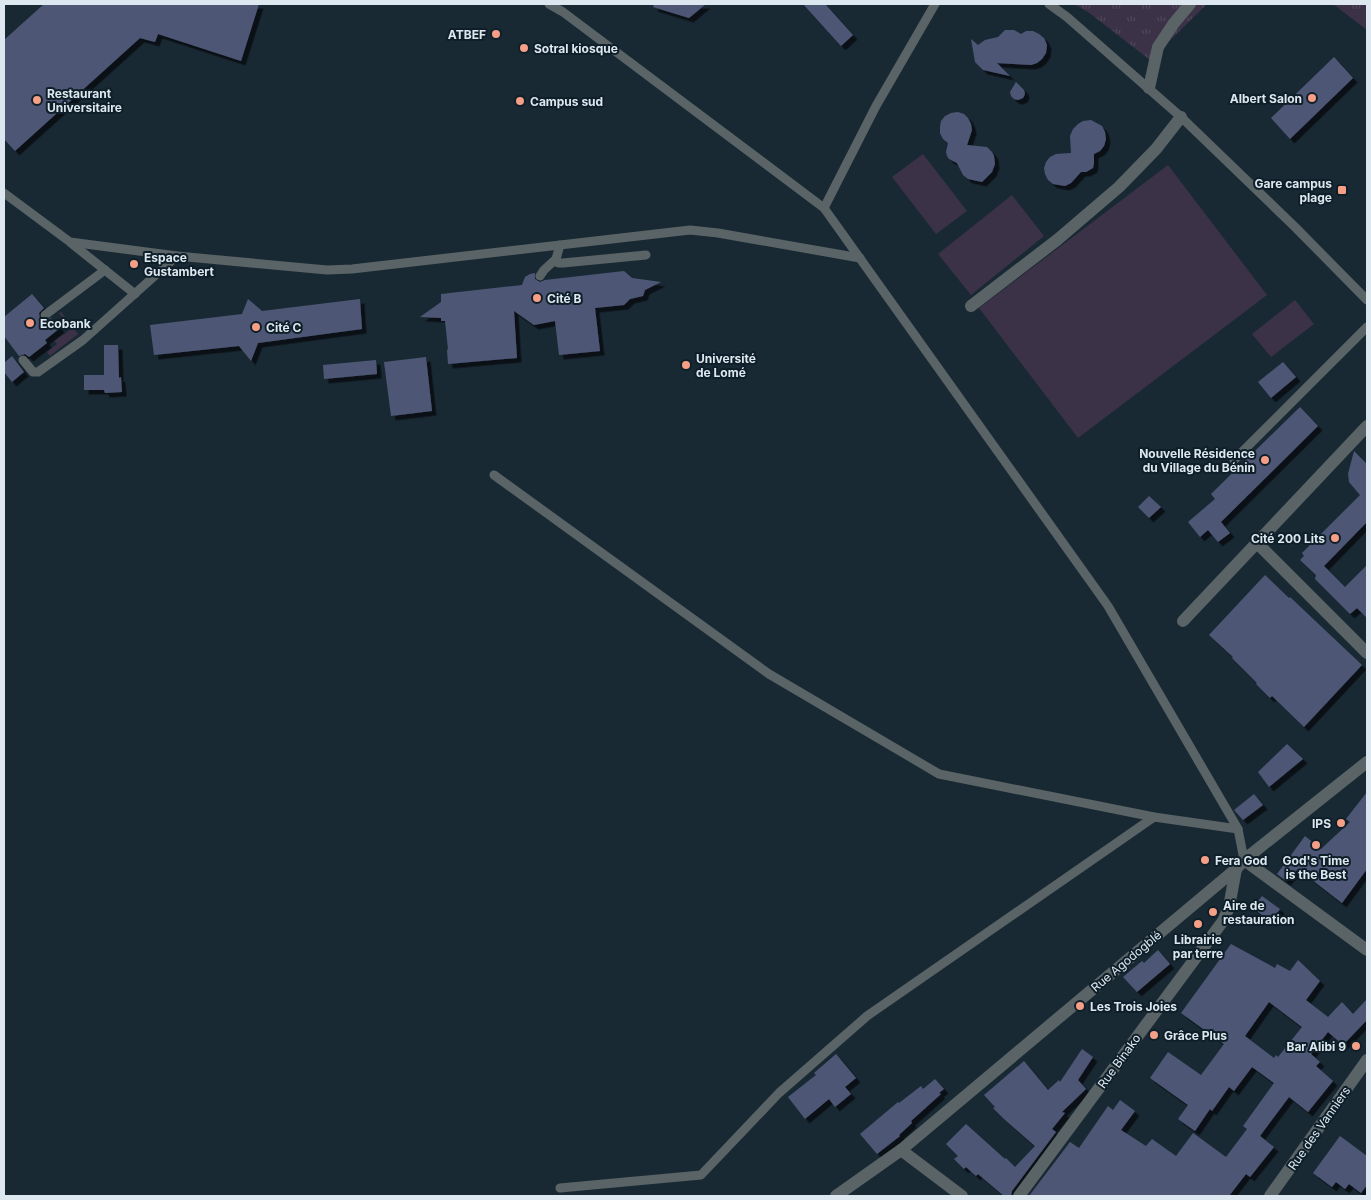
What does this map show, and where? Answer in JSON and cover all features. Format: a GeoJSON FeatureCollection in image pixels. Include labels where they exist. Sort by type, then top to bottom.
{"type":"FeatureCollection","features":[{"type":"Feature","properties":{"kind":"street"},"geometry":{"type":"LineString","coordinates":[[1149,88],[1158,47],[1190,4]]}},
{"type":"Feature","properties":{"kind":"street"},"geometry":{"type":"LineString","coordinates":[[971,306],[1057,240],[1119,188],[1156,149],[1181,116]]}},
{"type":"Feature","properties":{"kind":"street"},"geometry":{"type":"LineString","coordinates":[[1183,621],[1367,426]]}},
{"type":"Feature","properties":{"kind":"street"},"geometry":{"type":"LineString","coordinates":[[1257,543],[1367,653]]}},
{"type":"Feature","properties":{"kind":"street","name":"Rue Agodogblé"},"geometry":{"type":"LineString","coordinates":[[836,1196],[901,1150],[1240,864],[1367,762]]}},
{"type":"Feature","properties":{"kind":"street"},"geometry":{"type":"LineString","coordinates":[[1240,864],[1367,950]]}},
{"type":"Feature","properties":{"kind":"street","name":"Rue Binako"},"geometry":{"type":"LineString","coordinates":[[1019,1196],[1223,920],[1229,907],[1240,864]]}},
{"type":"Feature","properties":{"kind":"street","name":"Rue des Vanniers"},"geometry":{"type":"LineString","coordinates":[[1270,1196],[1367,1060]]}},
{"type":"Feature","properties":{"kind":"street"},"geometry":{"type":"LineString","coordinates":[[901,1150],[962,1196]]}},
{"type":"Feature","properties":{"kind":"lane"},"geometry":{"type":"LineString","coordinates":[[549,4],[563,12],[824,208],[1108,606],[1238,829],[1240,864]]}},
{"type":"Feature","properties":{"kind":"lane"},"geometry":{"type":"LineString","coordinates":[[563,12],[568,4]]}},
{"type":"Feature","properties":{"kind":"lane"},"geometry":{"type":"LineString","coordinates":[[824,208],[876,106],[935,4]]}},
{"type":"Feature","properties":{"kind":"lane"},"geometry":{"type":"LineString","coordinates":[[1048,4],[1067,17],[1181,116],[1367,300]]}},
{"type":"Feature","properties":{"kind":"lane"},"geometry":{"type":"LineString","coordinates":[[4,193],[135,294]]}},
{"type":"Feature","properties":{"kind":"lane"},"geometry":{"type":"LineString","coordinates":[[70,242],[177,256],[328,270],[352,270],[690,230],[718,233],[860,258]]}},
{"type":"Feature","properties":{"kind":"lane"},"geometry":{"type":"LineString","coordinates":[[540,276],[556,260],[560,245]]}},
{"type":"Feature","properties":{"kind":"lane"},"geometry":{"type":"LineString","coordinates":[[23,360],[33,372],[38,372],[83,340],[177,256]]}},
{"type":"Feature","properties":{"kind":"lane"},"geometry":{"type":"LineString","coordinates":[[556,260],[558,263],[563,263],[646,256]]}},
{"type":"Feature","properties":{"kind":"lane"},"geometry":{"type":"LineString","coordinates":[[45,315],[105,270]]}},
{"type":"Feature","properties":{"kind":"lane"},"geometry":{"type":"LineString","coordinates":[[1234,460],[1367,327]]}},
{"type":"Feature","properties":{"kind":"lane"},"geometry":{"type":"LineString","coordinates":[[494,475],[770,674],[940,774],[1154,817],[1238,829]]}},
{"type":"Feature","properties":{"kind":"lane"},"geometry":{"type":"LineString","coordinates":[[560,1188],[701,1175],[779,1093],[867,1016],[1154,817]]}},
{"type":"Feature","properties":{"kind":"green space"},"geometry":{"type":"Polygon","coordinates":[[[1074,4],[1207,4],[1150,60],[1088,12],[1074,4]]]}},
{"type":"Feature","properties":{"kind":"green space"},"geometry":{"type":"Polygon","coordinates":[[[1333,4],[1367,4],[1367,30],[1333,4]]]}},
{"type":"Feature","properties":{"kind":"green space"},"geometry":{"type":"Polygon","coordinates":[[[923,154],[967,211],[936,234],[892,177],[923,154]]]}},
{"type":"Feature","properties":{"kind":"green space"},"geometry":{"type":"Polygon","coordinates":[[[1168,165],[1267,295],[1078,438],[979,308],[1168,165]]]}},
{"type":"Feature","properties":{"kind":"green space"},"geometry":{"type":"Polygon","coordinates":[[[1012,195],[1044,236],[971,295],[938,254],[1012,195]]]}},
{"type":"Feature","properties":{"kind":"green space"},"geometry":{"type":"Polygon","coordinates":[[[1295,300],[1314,324],[1271,357],[1252,334],[1295,300]]]}},
{"type":"Feature","properties":{"kind":"green space"},"geometry":{"type":"Polygon","coordinates":[[[61,312],[78,334],[50,356],[47,352],[57,344],[54,341],[71,329],[59,313],[61,312]]]}},
{"type":"Feature","properties":{"kind":"building","name":"Restaurant Universitaire"},"geometry":{"type":"Polygon","coordinates":[[[44,4],[259,4],[241,61],[158,34],[155,42],[140,38],[15,151],[4,139],[4,40],[44,4]]]}},
{"type":"Feature","properties":{"kind":"building"},"geometry":{"type":"Polygon","coordinates":[[[654,4],[706,4],[689,18],[653,7],[654,4]]]}},
{"type":"Feature","properties":{"kind":"building"},"geometry":{"type":"Polygon","coordinates":[[[803,4],[825,4],[853,35],[841,46],[803,4]]]}},
{"type":"Feature","properties":{"kind":"building"},"geometry":{"type":"Polygon","coordinates":[[[1005,30],[1014,30],[1021,34],[1026,31],[1033,31],[1039,34],[1044,38],[1047,45],[1046,53],[1042,59],[1031,65],[997,63],[1010,76],[983,70],[975,62],[971,39],[978,45],[985,40],[998,37],[1005,30]]]}},
{"type":"Feature","properties":{"kind":"building","name":"Albert Salon"},"geometry":{"type":"Polygon","coordinates":[[[1334,57],[1353,78],[1290,139],[1271,118],[1334,57]]]}},
{"type":"Feature","properties":{"kind":"building"},"geometry":{"type":"Polygon","coordinates":[[[1016,82],[1024,90],[1025,94],[1023,98],[1018,100],[1011,96],[1010,92],[1016,82]]]}},
{"type":"Feature","properties":{"kind":"building"},"geometry":{"type":"Polygon","coordinates":[[[958,112],[964,114],[971,124],[972,130],[967,145],[987,147],[994,156],[995,164],[992,172],[982,182],[968,179],[963,175],[957,163],[947,156],[948,143],[940,133],[941,121],[945,116],[958,112]]]}},
{"type":"Feature","properties":{"kind":"building"},"geometry":{"type":"Polygon","coordinates":[[[1091,120],[1102,126],[1106,139],[1100,151],[1094,154],[1093,168],[1086,172],[1081,172],[1071,183],[1065,186],[1053,184],[1045,174],[1046,162],[1056,154],[1071,153],[1070,136],[1073,129],[1083,121],[1091,120]]]}},
{"type":"Feature","properties":{"kind":"building"},"geometry":{"type":"Polygon","coordinates":[[[624,271],[632,278],[661,282],[645,290],[643,296],[630,299],[624,305],[595,308],[600,351],[559,355],[555,321],[534,325],[514,311],[517,358],[448,364],[445,321],[441,321],[441,318],[420,317],[441,302],[441,294],[522,285],[525,277],[535,273],[535,279],[540,282],[624,271]]]}},
{"type":"Feature","properties":{"kind":"building","name":"Ecobank"},"geometry":{"type":"Polygon","coordinates":[[[32,294],[44,308],[39,313],[40,319],[45,321],[51,318],[60,328],[45,340],[47,343],[29,357],[25,354],[19,356],[4,336],[4,317],[32,294]]]}},
{"type":"Feature","properties":{"kind":"building","name":"Cité C"},"geometry":{"type":"Polygon","coordinates":[[[248,299],[262,311],[360,299],[362,329],[258,343],[251,361],[239,346],[154,355],[150,325],[242,314],[248,299]]]}},
{"type":"Feature","properties":{"kind":"building"},"geometry":{"type":"Polygon","coordinates":[[[104,345],[118,345],[119,378],[121,377],[122,392],[105,393],[104,390],[84,390],[84,375],[104,375],[104,345]]]}},
{"type":"Feature","properties":{"kind":"building"},"geometry":{"type":"Polygon","coordinates":[[[12,356],[24,372],[12,382],[4,372],[4,363],[12,356]]]}},
{"type":"Feature","properties":{"kind":"building"},"geometry":{"type":"Polygon","coordinates":[[[426,357],[432,411],[391,416],[384,362],[426,357]]]}},
{"type":"Feature","properties":{"kind":"building"},"geometry":{"type":"Polygon","coordinates":[[[376,360],[377,374],[324,379],[323,365],[376,360]]]}},
{"type":"Feature","properties":{"kind":"building"},"geometry":{"type":"Polygon","coordinates":[[[1283,362],[1296,377],[1271,398],[1258,382],[1283,362]]]}},
{"type":"Feature","properties":{"kind":"building","name":"Nouvelle Résidence du Village du Bénin"},"geometry":{"type":"Polygon","coordinates":[[[1300,407],[1318,426],[1221,522],[1230,533],[1218,542],[1208,530],[1200,537],[1188,522],[1215,499],[1211,494],[1300,407]]]}},
{"type":"Feature","properties":{"kind":"building","name":"Cité 200 Lits"},"geometry":{"type":"Polygon","coordinates":[[[1354,451],[1367,464],[1367,522],[1324,566],[1345,587],[1367,565],[1367,618],[1357,608],[1350,614],[1315,579],[1316,575],[1300,560],[1304,556],[1302,553],[1360,495],[1349,482],[1348,474],[1354,451]]]}},
{"type":"Feature","properties":{"kind":"building"},"geometry":{"type":"Polygon","coordinates":[[[1149,496],[1161,507],[1149,518],[1138,507],[1149,496]]]}},
{"type":"Feature","properties":{"kind":"building"},"geometry":{"type":"Polygon","coordinates":[[[1265,575],[1362,665],[1304,727],[1272,696],[1270,698],[1233,657],[1209,635],[1265,575]]]}},
{"type":"Feature","properties":{"kind":"building"},"geometry":{"type":"Polygon","coordinates":[[[1287,744],[1303,759],[1269,787],[1258,772],[1287,744]]]}},
{"type":"Feature","properties":{"kind":"building"},"geometry":{"type":"Polygon","coordinates":[[[1367,792],[1367,869],[1342,903],[1298,869],[1286,881],[1277,874],[1305,836],[1321,849],[1350,822],[1346,819],[1367,792]]]}},
{"type":"Feature","properties":{"kind":"building"},"geometry":{"type":"Polygon","coordinates":[[[1254,794],[1263,805],[1243,820],[1234,810],[1254,794]]]}},
{"type":"Feature","properties":{"kind":"building"},"geometry":{"type":"Polygon","coordinates":[[[1262,896],[1280,909],[1271,922],[1253,908],[1262,896]]]}},
{"type":"Feature","properties":{"kind":"building"},"geometry":{"type":"Polygon","coordinates":[[[1231,944],[1275,968],[1277,964],[1290,971],[1298,960],[1320,981],[1306,1000],[1328,1017],[1342,1002],[1353,1014],[1367,999],[1367,1020],[1343,1045],[1328,1032],[1311,1054],[1320,1062],[1316,1066],[1333,1081],[1308,1112],[1289,1097],[1260,1136],[1274,1147],[1250,1177],[1246,1174],[1229,1196],[1029,1196],[1070,1142],[1079,1148],[1108,1106],[1113,1110],[1120,1100],[1135,1111],[1121,1130],[1146,1146],[1152,1139],[1176,1156],[1193,1133],[1226,1157],[1247,1129],[1243,1126],[1274,1083],[1252,1067],[1234,1091],[1229,1087],[1212,1111],[1210,1109],[1195,1131],[1178,1119],[1188,1105],[1150,1078],[1168,1052],[1201,1075],[1224,1044],[1181,1013],[1231,944]],[[1269,1002],[1245,1036],[1274,1058],[1276,1055],[1278,1057],[1302,1027],[1269,1002]]]}},
{"type":"Feature","properties":{"kind":"building"},"geometry":{"type":"Polygon","coordinates":[[[1158,950],[1170,964],[1137,992],[1123,977],[1142,961],[1144,963],[1158,950]]]}},
{"type":"Feature","properties":{"kind":"building"},"geometry":{"type":"Polygon","coordinates":[[[1082,1049],[1093,1057],[1078,1080],[1086,1089],[1062,1112],[1065,1113],[1052,1129],[1056,1132],[1012,1191],[1011,1196],[1004,1196],[978,1174],[976,1176],[966,1167],[964,1169],[954,1159],[958,1156],[946,1144],[966,1124],[1015,1167],[1035,1146],[993,1108],[995,1107],[984,1095],[1024,1061],[1048,1090],[1059,1080],[1060,1082],[1082,1049]]]}},
{"type":"Feature","properties":{"kind":"building"},"geometry":{"type":"Polygon","coordinates":[[[836,1054],[856,1078],[845,1087],[851,1094],[835,1107],[829,1099],[805,1119],[788,1097],[816,1075],[814,1073],[836,1054]]]}},
{"type":"Feature","properties":{"kind":"building"},"geometry":{"type":"Polygon","coordinates":[[[935,1079],[944,1089],[939,1093],[941,1094],[911,1121],[912,1123],[900,1136],[877,1154],[860,1134],[898,1102],[921,1086],[923,1089],[935,1079]]]}},
{"type":"Feature","properties":{"kind":"building"},"geometry":{"type":"Polygon","coordinates":[[[1340,1136],[1367,1156],[1367,1185],[1361,1193],[1349,1184],[1345,1189],[1336,1182],[1332,1187],[1313,1173],[1340,1136]]]}},
{"type":"Feature","properties":{"kind":"place","name":"ATBEF"},"geometry":{"type":"Point","coordinates":[496,34]}},
{"type":"Feature","properties":{"kind":"place","name":"Sotral kiosque"},"geometry":{"type":"Point","coordinates":[524,48]}},
{"type":"Feature","properties":{"kind":"place","name":"Albert Salon"},"geometry":{"type":"Point","coordinates":[1312,98]}},
{"type":"Feature","properties":{"kind":"place","name":"Restaurant Universitaire"},"geometry":{"type":"Point","coordinates":[37,100]}},
{"type":"Feature","properties":{"kind":"place","name":"Campus sud"},"geometry":{"type":"Point","coordinates":[520,101]}},
{"type":"Feature","properties":{"kind":"place","name":"Gare campus plage"},"geometry":{"type":"Point","coordinates":[1342,190]}},
{"type":"Feature","properties":{"kind":"place","name":"Espace Gustambert"},"geometry":{"type":"Point","coordinates":[134,264]}},
{"type":"Feature","properties":{"kind":"place","name":"Cité B"},"geometry":{"type":"Point","coordinates":[537,298]}},
{"type":"Feature","properties":{"kind":"place","name":"Ecobank"},"geometry":{"type":"Point","coordinates":[30,323]}},
{"type":"Feature","properties":{"kind":"place","name":"Cité C"},"geometry":{"type":"Point","coordinates":[256,327]}},
{"type":"Feature","properties":{"kind":"place","name":"Université de Lomé"},"geometry":{"type":"Point","coordinates":[686,365]}},
{"type":"Feature","properties":{"kind":"place","name":"Nouvelle Résidence du Village du Bénin"},"geometry":{"type":"Point","coordinates":[1265,460]}},
{"type":"Feature","properties":{"kind":"place","name":"Cité 200 Lits"},"geometry":{"type":"Point","coordinates":[1335,538]}},
{"type":"Feature","properties":{"kind":"place","name":"IPS"},"geometry":{"type":"Point","coordinates":[1341,823]}},
{"type":"Feature","properties":{"kind":"place","name":"God's Time is the Best"},"geometry":{"type":"Point","coordinates":[1316,845]}},
{"type":"Feature","properties":{"kind":"place","name":"Fera God"},"geometry":{"type":"Point","coordinates":[1205,860]}},
{"type":"Feature","properties":{"kind":"place","name":"Aire de restauration"},"geometry":{"type":"Point","coordinates":[1213,912]}},
{"type":"Feature","properties":{"kind":"place","name":"Librairie par terre"},"geometry":{"type":"Point","coordinates":[1198,924]}},
{"type":"Feature","properties":{"kind":"place","name":"Les Trois Joies"},"geometry":{"type":"Point","coordinates":[1080,1006]}},
{"type":"Feature","properties":{"kind":"place","name":"Grâce Plus"},"geometry":{"type":"Point","coordinates":[1154,1035]}},
{"type":"Feature","properties":{"kind":"place","name":"Bar Alibi 9"},"geometry":{"type":"Point","coordinates":[1356,1046]}}]}
